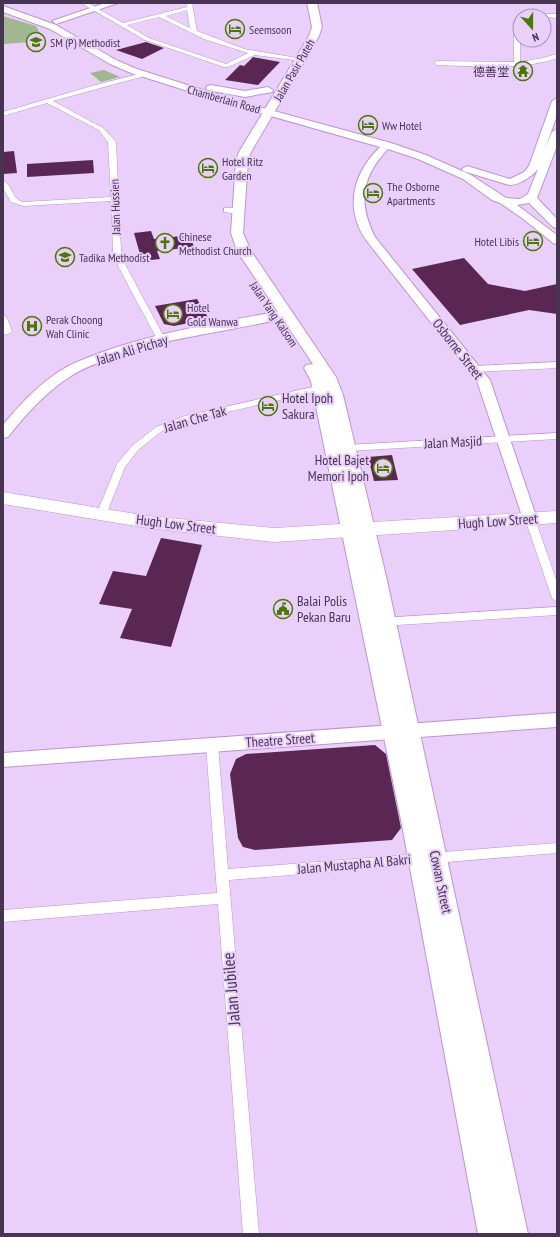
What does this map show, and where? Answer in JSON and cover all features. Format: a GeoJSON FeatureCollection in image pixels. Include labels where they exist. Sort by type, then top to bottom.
{"type":"FeatureCollection","features":[{"type":"Feature","properties":{"kind":"highway"},"geometry":{"type":"LineString","coordinates":[[3,486],[12,499]]}},
{"type":"Feature","properties":{"kind":"highway","name":"Hugh Low Street"},"geometry":{"type":"LineString","coordinates":[[12,499],[102,513],[148,522],[258,535],[288,535],[557,517]]}},
{"type":"Feature","properties":{"kind":"main road","name":"Chamberlain Road"},"geometry":{"type":"LineString","coordinates":[[15,3],[56,21],[130,61],[259,106]]}},
{"type":"Feature","properties":{"kind":"main road"},"geometry":{"type":"LineString","coordinates":[[56,21],[114,3]]}},
{"type":"Feature","properties":{"kind":"main road","name":"Jalan Pasir Puteh"},"geometry":{"type":"LineString","coordinates":[[271,109],[306,36],[308,26],[307,19],[301,3]]}},
{"type":"Feature","properties":{"kind":"main road","name":"Jalan Pasir Puteh"},"geometry":{"type":"LineString","coordinates":[[259,106],[268,90],[314,36],[317,27],[312,3]]}},
{"type":"Feature","properties":{"kind":"main road","name":"Chamberlain Road"},"geometry":{"type":"LineString","coordinates":[[3,9],[47,24],[113,62],[146,74],[259,106],[389,139],[482,175],[528,186],[532,195]]}},
{"type":"Feature","properties":{"kind":"main road"},"geometry":{"type":"LineString","coordinates":[[211,88],[244,94],[268,90]]}},
{"type":"Feature","properties":{"kind":"main road"},"geometry":{"type":"LineString","coordinates":[[504,201],[522,202],[532,195],[557,101]]}},
{"type":"Feature","properties":{"kind":"main road","name":"Jalan Yang Kalsom"},"geometry":{"type":"LineString","coordinates":[[232,210],[231,160],[247,125],[259,106]]}},
{"type":"Feature","properties":{"kind":"main road","name":"Chamberlain Road"},"geometry":{"type":"LineString","coordinates":[[271,109],[387,145],[459,173],[504,201]]}},
{"type":"Feature","properties":{"kind":"main road","name":"Jalan Yang Kalsom"},"geometry":{"type":"LineString","coordinates":[[271,109],[245,152],[232,210],[225,231],[229,245],[280,315],[314,372],[326,387],[348,448],[358,530]]}},
{"type":"Feature","properties":{"kind":"main road"},"geometry":{"type":"LineString","coordinates":[[493,195],[492,188],[496,185],[511,182],[528,174],[543,155],[557,132]]}},
{"type":"Feature","properties":{"kind":"main road","name":"Osborne Street"},"geometry":{"type":"LineString","coordinates":[[387,145],[366,170],[359,187],[358,210],[364,229],[475,370],[488,390],[530,519]]}},
{"type":"Feature","properties":{"kind":"main road"},"geometry":{"type":"LineString","coordinates":[[532,195],[557,225]]}},
{"type":"Feature","properties":{"kind":"main road"},"geometry":{"type":"LineString","coordinates":[[504,201],[526,216],[557,241]]}},
{"type":"Feature","properties":{"kind":"main road","name":"Jalan Ali Pichay"},"geometry":{"type":"LineString","coordinates":[[5,429],[39,394],[76,368],[134,346],[161,339],[280,315]]}},
{"type":"Feature","properties":{"kind":"main road","name":"Jalan Yang Kalsom"},"geometry":{"type":"LineString","coordinates":[[326,387],[358,530]]}},
{"type":"Feature","properties":{"kind":"main road","name":"Cowan Street"},"geometry":{"type":"LineString","coordinates":[[358,530],[402,731],[427,858],[491,1234]]}},
{"type":"Feature","properties":{"kind":"main road","name":"Theatre Street"},"geometry":{"type":"LineString","coordinates":[[3,760],[557,720]]}},
{"type":"Feature","properties":{"kind":"main road","name":"Cowan Street"},"geometry":{"type":"LineString","coordinates":[[427,858],[515,1234]]}},
{"type":"Feature","properties":{"kind":"street"},"geometry":{"type":"LineString","coordinates":[[84,3],[124,24],[147,39],[226,66],[254,53]]}},
{"type":"Feature","properties":{"kind":"street"},"geometry":{"type":"LineString","coordinates":[[124,24],[160,15],[189,5],[194,32]]}},
{"type":"Feature","properties":{"kind":"street"},"geometry":{"type":"LineString","coordinates":[[160,15],[194,32],[254,53],[296,58]]}},
{"type":"Feature","properties":{"kind":"street"},"geometry":{"type":"LineString","coordinates":[[518,48],[518,64]]}},
{"type":"Feature","properties":{"kind":"street"},"geometry":{"type":"LineString","coordinates":[[518,64],[546,60],[557,56]]}},
{"type":"Feature","properties":{"kind":"street"},"geometry":{"type":"LineString","coordinates":[[437,63],[555,65]]}},
{"type":"Feature","properties":{"kind":"street"},"geometry":{"type":"LineString","coordinates":[[3,114],[96,86],[146,74]]}},
{"type":"Feature","properties":{"kind":"street","name":"Jalan Hussien"},"geometry":{"type":"LineString","coordinates":[[48,101],[92,123],[109,136],[113,147],[117,251],[122,266],[161,339]]}},
{"type":"Feature","properties":{"kind":"street"},"geometry":{"type":"LineString","coordinates":[[3,183],[7,188],[11,199],[15,202],[23,204],[114,199]]}},
{"type":"Feature","properties":{"kind":"street"},"geometry":{"type":"LineString","coordinates":[[3,318],[5,331]]}},
{"type":"Feature","properties":{"kind":"street"},"geometry":{"type":"LineString","coordinates":[[475,370],[557,365]]}},
{"type":"Feature","properties":{"kind":"street","name":"Jalan Che Tak"},"geometry":{"type":"LineString","coordinates":[[102,513],[120,466],[135,448],[159,429],[188,418],[326,387]]}},
{"type":"Feature","properties":{"kind":"street","name":"Jalan Masjid"},"geometry":{"type":"LineString","coordinates":[[348,448],[557,436]]}},
{"type":"Feature","properties":{"kind":"street","name":"Osborne Street"},"geometry":{"type":"LineString","coordinates":[[530,519],[557,598]]}},
{"type":"Feature","properties":{"kind":"street"},"geometry":{"type":"LineString","coordinates":[[378,622],[557,611]]}},
{"type":"Feature","properties":{"kind":"street","name":"Jalan Jubilee"},"geometry":{"type":"LineString","coordinates":[[212,745],[250,1234]]}},
{"type":"Feature","properties":{"kind":"street","name":"Jalan Mustapha Al Bakri"},"geometry":{"type":"LineString","coordinates":[[222,875],[557,848]]}},
{"type":"Feature","properties":{"kind":"street"},"geometry":{"type":"LineString","coordinates":[[3,916],[224,898]]}},
{"type":"Feature","properties":{"kind":"green space"},"geometry":{"type":"Polygon","coordinates":[[[3,16],[36,26],[44,41],[3,44],[3,16]]]}},
{"type":"Feature","properties":{"kind":"green space"},"geometry":{"type":"Polygon","coordinates":[[[104,70],[120,77],[101,82],[90,73],[104,70]]]}},
{"type":"Feature","properties":{"kind":"building"},"geometry":{"type":"Polygon","coordinates":[[[146,42],[164,48],[142,59],[116,50],[146,42]]]}},
{"type":"Feature","properties":{"kind":"building"},"geometry":{"type":"Polygon","coordinates":[[[253,57],[280,62],[258,85],[225,80],[240,65],[244,66],[253,57]]]}},
{"type":"Feature","properties":{"kind":"building"},"geometry":{"type":"Polygon","coordinates":[[[14,151],[17,173],[3,174],[3,152],[14,151]]]}},
{"type":"Feature","properties":{"kind":"building"},"geometry":{"type":"Polygon","coordinates":[[[93,160],[94,173],[27,177],[27,164],[93,160]]]}},
{"type":"Feature","properties":{"kind":"building","name":"Chinese Methodist Church"},"geometry":{"type":"Polygon","coordinates":[[[151,231],[154,239],[190,235],[194,247],[157,251],[160,259],[142,261],[134,233],[151,231]]]}},
{"type":"Feature","properties":{"kind":"building"},"geometry":{"type":"Polygon","coordinates":[[[464,258],[488,284],[525,291],[557,284],[557,314],[529,310],[460,325],[412,269],[464,258]]]}},
{"type":"Feature","properties":{"kind":"building"},"geometry":{"type":"Polygon","coordinates":[[[197,299],[209,319],[174,326],[164,324],[155,306],[197,299]]]}},
{"type":"Feature","properties":{"kind":"building","name":"Hotel Bajet Memori Ipoh"},"geometry":{"type":"Polygon","coordinates":[[[392,455],[398,480],[374,481],[368,457],[392,455]]]}},
{"type":"Feature","properties":{"kind":"building"},"geometry":{"type":"Polygon","coordinates":[[[161,538],[202,545],[171,647],[120,638],[132,609],[99,604],[113,571],[146,576],[161,538]]]}},
{"type":"Feature","properties":{"kind":"building"},"geometry":{"type":"Polygon","coordinates":[[[375,745],[386,754],[401,828],[392,840],[255,850],[243,847],[238,838],[230,774],[236,759],[246,754],[375,745]]]}},
{"type":"Feature","properties":{"kind":"place","name":"Seemsoon"},"geometry":{"type":"Point","coordinates":[235,29]}},
{"type":"Feature","properties":{"kind":"place","name":"SM (P) Methodist"},"geometry":{"type":"Point","coordinates":[36,42]}},
{"type":"Feature","properties":{"kind":"place","name":"德善堂"},"geometry":{"type":"Point","coordinates":[523,71]}},
{"type":"Feature","properties":{"kind":"place","name":"Ww Hotel"},"geometry":{"type":"Point","coordinates":[368,125]}},
{"type":"Feature","properties":{"kind":"place","name":"Hotel Ritz Garden"},"geometry":{"type":"Point","coordinates":[208,168]}},
{"type":"Feature","properties":{"kind":"place","name":"The Osborne Apartments"},"geometry":{"type":"Point","coordinates":[373,193]}},
{"type":"Feature","properties":{"kind":"place","name":"Hotel Libis"},"geometry":{"type":"Point","coordinates":[533,241]}},
{"type":"Feature","properties":{"kind":"place","name":"Chinese Methodist Church"},"geometry":{"type":"Point","coordinates":[165,243]}},
{"type":"Feature","properties":{"kind":"place","name":"Tadika Methodist"},"geometry":{"type":"Point","coordinates":[65,257]}},
{"type":"Feature","properties":{"kind":"place","name":"Hotel Gold Wanwa"},"geometry":{"type":"Point","coordinates":[173,314]}},
{"type":"Feature","properties":{"kind":"place","name":"Perak Choong Wah Clinic"},"geometry":{"type":"Point","coordinates":[32,326]}},
{"type":"Feature","properties":{"kind":"place","name":"Hotel Ipoh Sakura"},"geometry":{"type":"Point","coordinates":[268,406]}},
{"type":"Feature","properties":{"kind":"place","name":"Hotel Bajet Memori Ipoh"},"geometry":{"type":"Point","coordinates":[383,468]}},
{"type":"Feature","properties":{"kind":"place","name":"Balai Polis Pekan Baru"},"geometry":{"type":"Point","coordinates":[283,609]}}]}
